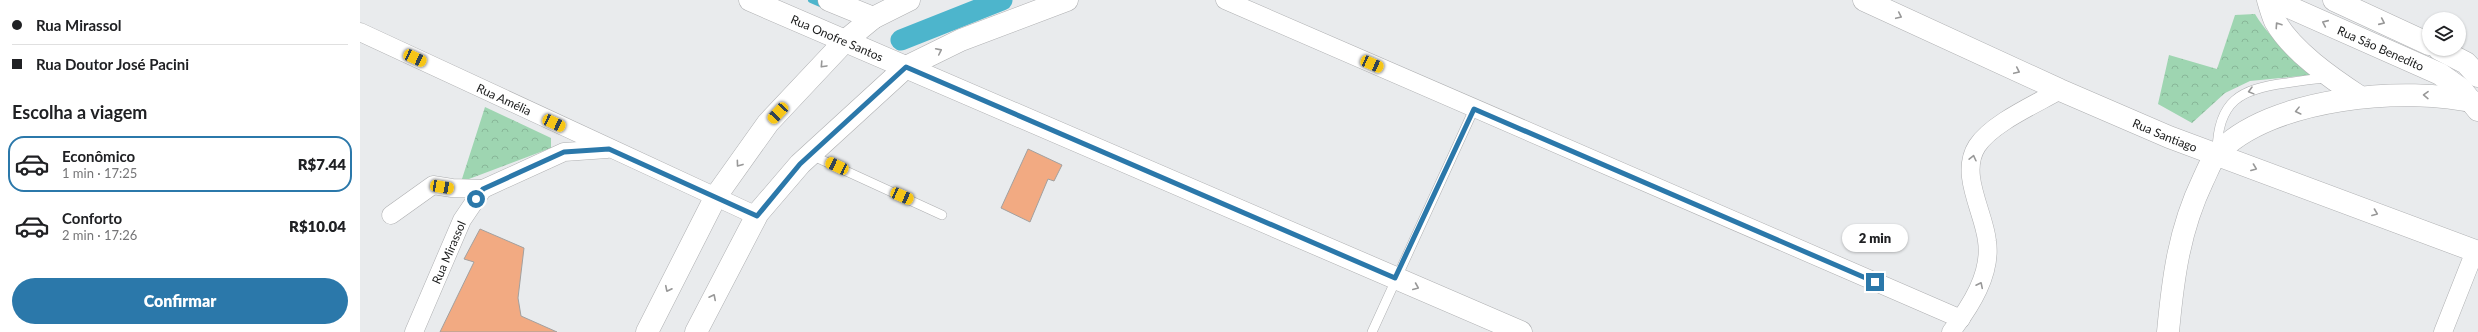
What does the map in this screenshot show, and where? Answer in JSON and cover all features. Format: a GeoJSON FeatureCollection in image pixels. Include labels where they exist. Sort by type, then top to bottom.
{"type":"FeatureCollection","features":[{"type":"Feature","properties":{"kind":"main road","name":"Rua Onofre Santos"},"geometry":{"type":"LineString","coordinates":[[750,0],[1521,332]]}},
{"type":"Feature","properties":{"kind":"main road"},"geometry":{"type":"LineString","coordinates":[[829,0],[873,18]]}},
{"type":"Feature","properties":{"kind":"main road"},"geometry":{"type":"LineString","coordinates":[[647,332],[716,196],[768,123],[845,41],[873,18],[909,0]]}},
{"type":"Feature","properties":{"kind":"main road"},"geometry":{"type":"LineString","coordinates":[[696,332],[757,216],[810,154],[906,67],[961,40],[1067,0]]}},
{"type":"Feature","properties":{"kind":"main road","name":"Rua Santiago"},"geometry":{"type":"LineString","coordinates":[[1864,0],[2060,90],[2169,137],[2476,252]]}},
{"type":"Feature","properties":{"kind":"main road"},"geometry":{"type":"LineString","coordinates":[[2268,0],[2274,20],[2286,36],[2331,78],[2360,97]]}},
{"type":"Feature","properties":{"kind":"main road","name":"Rua São Benedito"},"geometry":{"type":"LineString","coordinates":[[2273,0],[2440,74],[2461,90],[2477,105]]}},
{"type":"Feature","properties":{"kind":"main road"},"geometry":{"type":"LineString","coordinates":[[2334,0],[2422,41]]}},
{"type":"Feature","properties":{"kind":"main road"},"geometry":{"type":"LineString","coordinates":[[2451,56],[2474,69]]}},
{"type":"Feature","properties":{"kind":"main road"},"geometry":{"type":"LineString","coordinates":[[2168,332],[2181,236],[2189,209],[2217,154],[2243,133],[2266,121],[2360,97],[2432,95],[2477,105]]}},
{"type":"Feature","properties":{"kind":"street"},"geometry":{"type":"LineString","coordinates":[[1225,0],[1474,109],[1956,326],[1982,281],[1987,258],[1987,241],[1972,182],[1971,160],[1977,146],[1994,129],[2060,90]]}},
{"type":"Feature","properties":{"kind":"street","name":"Rua Amélia"},"geometry":{"type":"LineString","coordinates":[[360,32],[609,149],[716,196],[757,216]]}},
{"type":"Feature","properties":{"kind":"street"},"geometry":{"type":"LineString","coordinates":[[391,215],[433,185],[452,188],[483,189],[564,152],[609,149]]}},
{"type":"Feature","properties":{"kind":"street","name":"Rua Mirassol"},"geometry":{"type":"LineString","coordinates":[[414,332],[462,220],[483,189]]}},
{"type":"Feature","properties":{"kind":"street"},"geometry":{"type":"LineString","coordinates":[[2443,332],[2476,252]]}},
{"type":"Feature","properties":{"kind":"lane"},"geometry":{"type":"LineString","coordinates":[[2217,154],[2217,135],[2222,116],[2230,103],[2243,93],[2273,85],[2331,78]]}},
{"type":"Feature","properties":{"kind":"lane"},"geometry":{"type":"LineString","coordinates":[[1372,332],[1395,278],[1474,109]]}},
{"type":"Feature","properties":{"kind":"lane"},"geometry":{"type":"LineString","coordinates":[[810,154],[942,215]]}},
{"type":"Feature","properties":{"kind":"green space"},"geometry":{"type":"Polygon","coordinates":[[[2255,14],[2276,41],[2320,74],[2250,81],[2225,93],[2192,123],[2158,104],[2169,55],[2217,69],[2235,15],[2255,14]]]}},
{"type":"Feature","properties":{"kind":"green space"},"geometry":{"type":"Polygon","coordinates":[[[485,107],[551,138],[551,148],[461,182],[485,107]]]}},
{"type":"Feature","properties":{"kind":"building"},"geometry":{"type":"Polygon","coordinates":[[[1028,149],[1062,165],[1054,181],[1048,179],[1030,222],[1001,208],[1028,149]]]}},
{"type":"Feature","properties":{"kind":"building"},"geometry":{"type":"Polygon","coordinates":[[[480,229],[524,248],[518,298],[521,316],[557,332],[440,332],[474,262],[464,259],[480,229]]]}},
{"type":"Feature","properties":{"kind":"waterway"},"geometry":{"type":"LineString","coordinates":[[811,0],[825,6]]}},
{"type":"Feature","properties":{"kind":"waterway"},"geometry":{"type":"LineString","coordinates":[[901,40],[1002,0]]}},
{"type":"Feature","properties":{"kind":"route"},"geometry":{"type":"LineString","coordinates":[[476,199],[483,189],[564,152],[609,149],[716,196],[757,216],[800,164],[906,67],[1395,278],[1474,109],[1875,282]]}}]}
